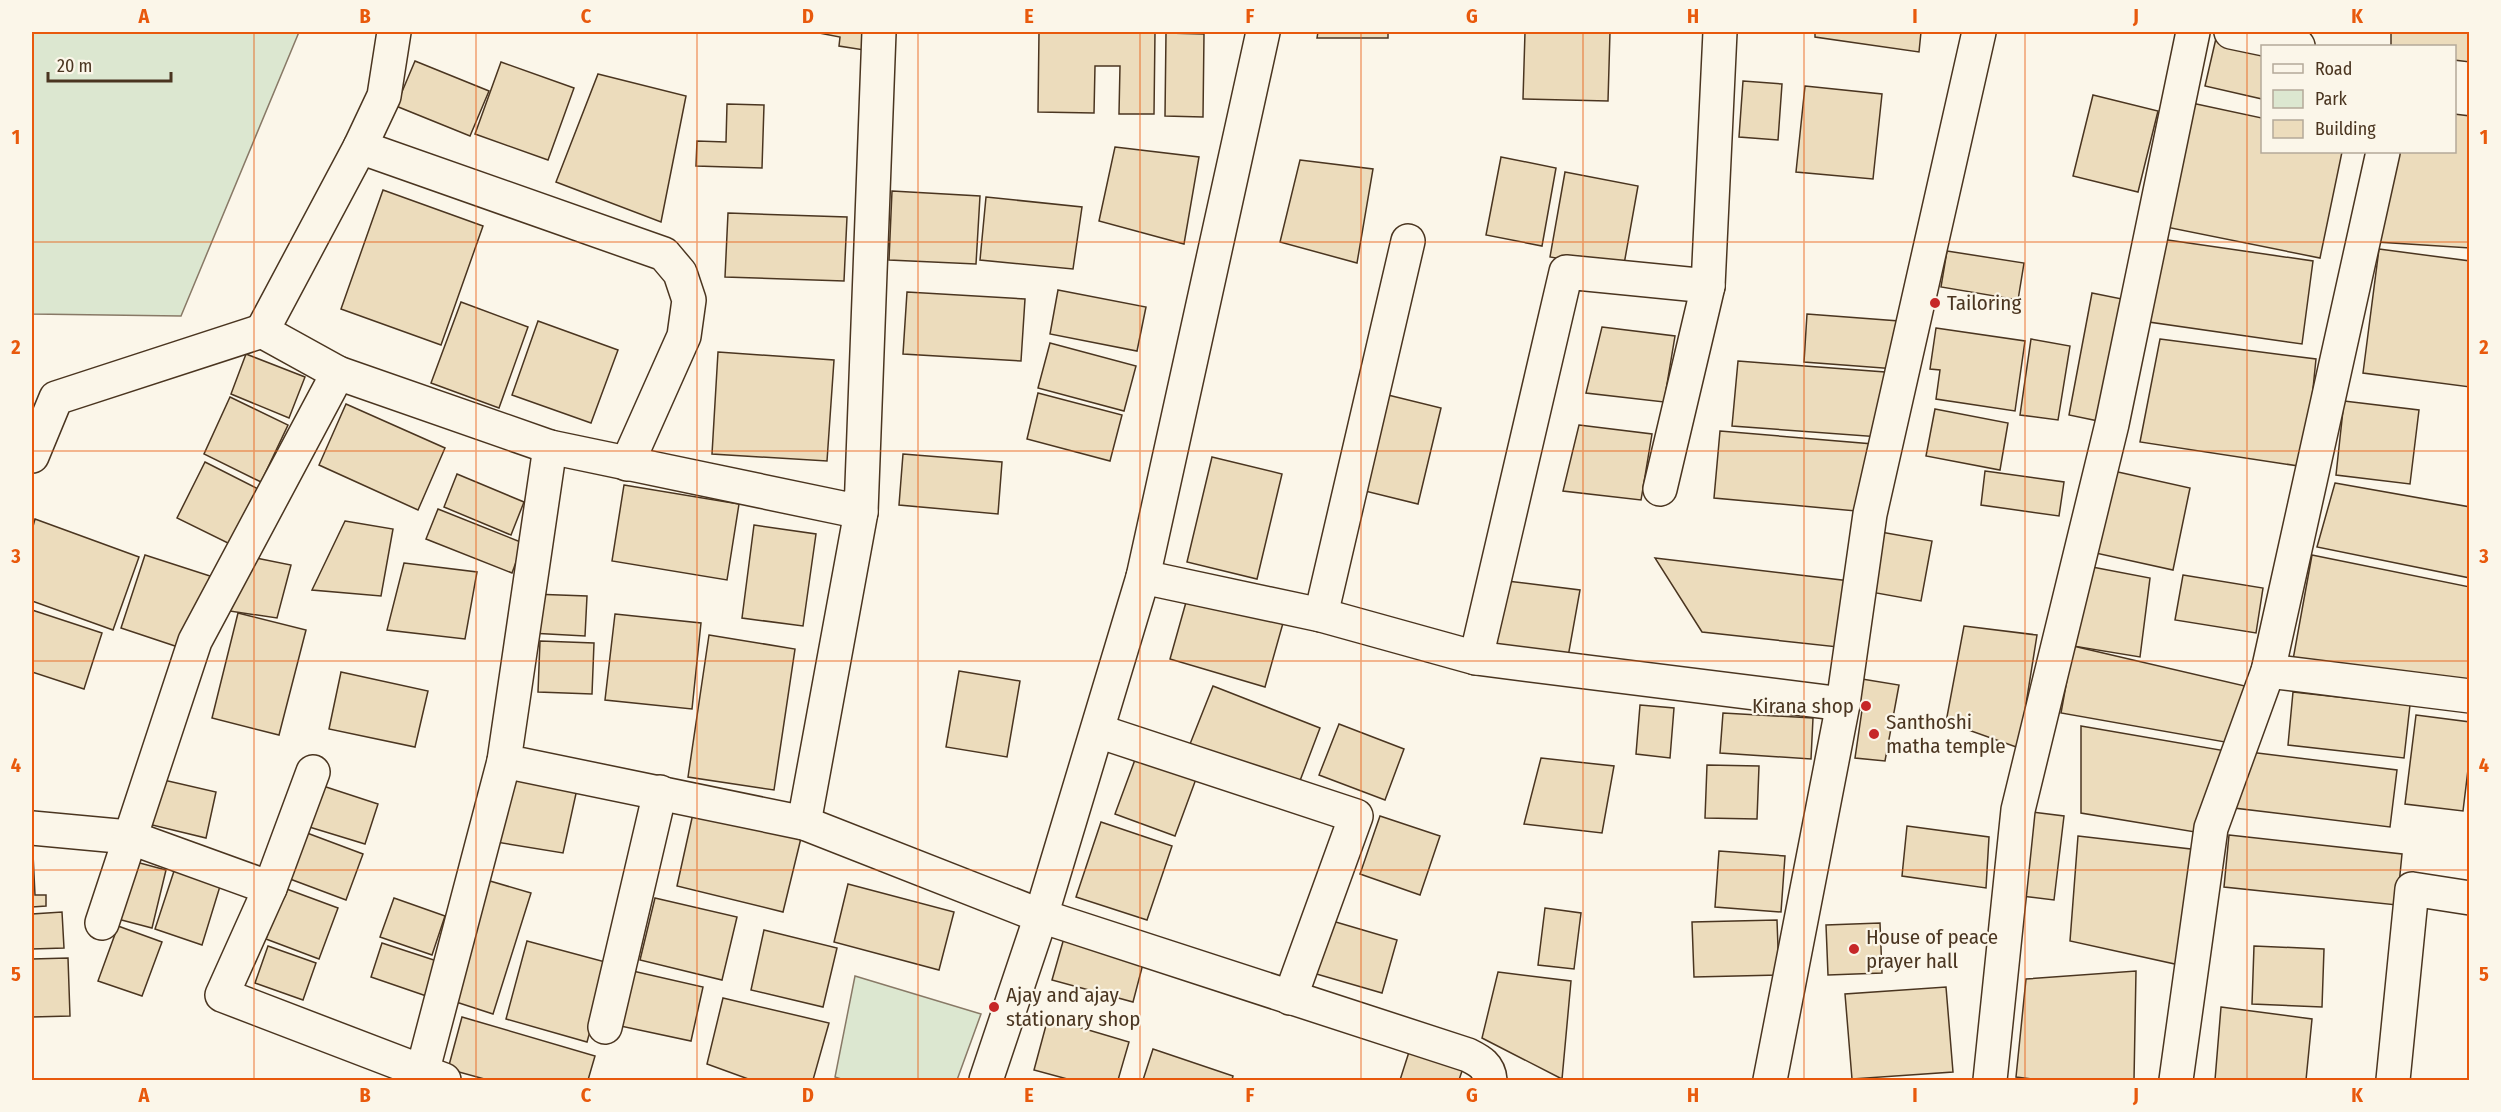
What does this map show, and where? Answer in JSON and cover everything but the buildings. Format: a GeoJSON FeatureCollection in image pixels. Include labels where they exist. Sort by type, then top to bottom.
{"type":"FeatureCollection","features":[{"type":"Feature","properties":{"kind":"street"},"geometry":{"type":"LineString","coordinates":[[262,331],[360,147],[384,96],[394,32]]}},
{"type":"Feature","properties":{"kind":"street"},"geometry":{"type":"LineString","coordinates":[[804,823],[861,512],[879,32]]}},
{"type":"Feature","properties":{"kind":"street"},"geometry":{"type":"LineString","coordinates":[[991,1079],[1143,577],[1263,32]]}},
{"type":"Feature","properties":{"kind":"street"},"geometry":{"type":"LineString","coordinates":[[1660,489],[1708,286],[1720,32]]}},
{"type":"Feature","properties":{"kind":"street"},"geometry":{"type":"LineString","coordinates":[[1770,1080],[1843,704],[1870,514],[1980,32]]}},
{"type":"Feature","properties":{"kind":"street"},"geometry":{"type":"LineString","coordinates":[[1990,1080],[2018,810],[2112,424],[2193,32]]}},
{"type":"Feature","properties":{"kind":"street"},"geometry":{"type":"LineString","coordinates":[[2231,32],[2293,45]]}},
{"type":"Feature","properties":{"kind":"street"},"geometry":{"type":"LineString","coordinates":[[360,147],[664,254],[680,273],[689,300],[684,336],[627,465]]}},
{"type":"Feature","properties":{"kind":"street"},"geometry":{"type":"LineString","coordinates":[[2175,1080],[2211,828],[2268,671],[2383,153]]}},
{"type":"Feature","properties":{"kind":"street"},"geometry":{"type":"LineString","coordinates":[[1321,615],[1408,241]]}},
{"type":"Feature","properties":{"kind":"street"},"geometry":{"type":"LineString","coordinates":[[1476,658],[1566,272],[1708,286]]}},
{"type":"Feature","properties":{"kind":"street"},"geometry":{"type":"LineString","coordinates":[[32,456],[44,395],[262,331],[338,373],[550,447],[627,465],[861,512]]}},
{"type":"Feature","properties":{"kind":"street"},"geometry":{"type":"LineString","coordinates":[[102,923],[195,641],[338,373]]}},
{"type":"Feature","properties":{"kind":"street"},"geometry":{"type":"LineString","coordinates":[[313,772],[270,888],[222,995],[433,1077],[504,761],[550,447]]}},
{"type":"Feature","properties":{"kind":"street"},"geometry":{"type":"LineString","coordinates":[[1143,577],[1321,615],[1476,658],[1843,704]]}},
{"type":"Feature","properties":{"kind":"street"},"geometry":{"type":"LineString","coordinates":[[2268,671],[2469,696]]}},
{"type":"Feature","properties":{"kind":"street"},"geometry":{"type":"LineString","coordinates":[[1098,731],[1356,816],[1290,998]]}},
{"type":"Feature","properties":{"kind":"street"},"geometry":{"type":"LineString","coordinates":[[504,761],[804,823],[1041,916],[1468,1055],[1482,1061],[1490,1073],[1490,1080]]}},
{"type":"Feature","properties":{"kind":"street"},"geometry":{"type":"LineString","coordinates":[[605,1027],[660,792]]}},
{"type":"Feature","properties":{"kind":"street"},"geometry":{"type":"LineString","coordinates":[[32,828],[129,837],[270,888]]}},
{"type":"Feature","properties":{"kind":"street"},"geometry":{"type":"LineString","coordinates":[[2393,1080],[2412,888],[2469,898]]}},
{"type":"Feature","properties":{"kind":"green space"},"geometry":{"type":"Polygon","coordinates":[[[32,32],[299,32],[181,316],[32,314],[32,32]]]}},
{"type":"Feature","properties":{"kind":"green space"},"geometry":{"type":"Polygon","coordinates":[[[855,976],[981,1014],[957,1080],[844,1080],[835,1077],[855,976]]]}},
{"type":"Feature","properties":{"kind":"place","name":"Tailoring"},"geometry":{"type":"Point","coordinates":[1935,303]}},
{"type":"Feature","properties":{"kind":"place","name":"Kirana shop"},"geometry":{"type":"Point","coordinates":[1866,706]}},
{"type":"Feature","properties":{"kind":"place","name":"Santhoshi matha temple"},"geometry":{"type":"Point","coordinates":[1874,734]}},
{"type":"Feature","properties":{"kind":"place","name":"House of peace prayer hall"},"geometry":{"type":"Point","coordinates":[1854,949]}},
{"type":"Feature","properties":{"kind":"place","name":"Ajay and ajay stationary shop"},"geometry":{"type":"Point","coordinates":[994,1007]}}]}
